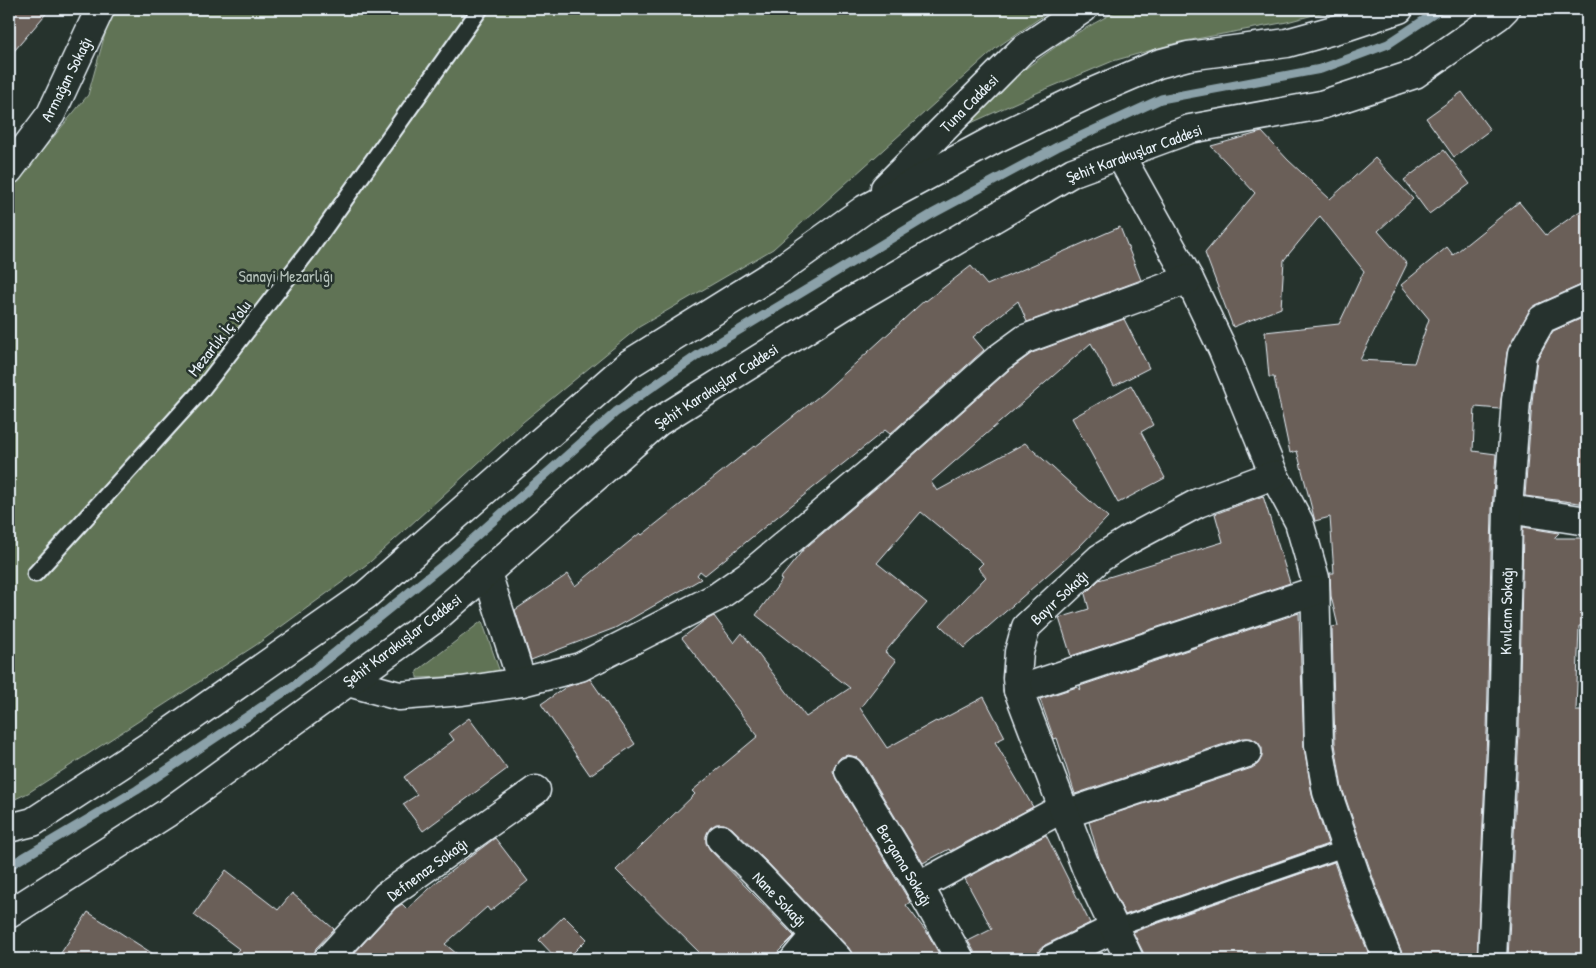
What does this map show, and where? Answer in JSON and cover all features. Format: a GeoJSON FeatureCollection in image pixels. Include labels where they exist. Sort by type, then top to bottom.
{"type":"FeatureCollection","features":[{"type":"Feature","properties":{"kind":"street","name":"Armağan Sokağı"},"geometry":{"type":"LineString","coordinates":[[9,170],[51,114],[100,9]]}},
{"type":"Feature","properties":{"kind":"street","name":"Tuna Caddesi"},"geometry":{"type":"LineString","coordinates":[[865,209],[1022,50],[1083,9]]}},
{"type":"Feature","properties":{"kind":"street"},"geometry":{"type":"LineString","coordinates":[[9,828],[33,822],[163,737],[366,595],[629,364],[778,271],[865,209],[995,139],[1095,90],[1158,64],[1188,56],[1287,43],[1399,9]]}},
{"type":"Feature","properties":{"kind":"street","name":"Şehit Karakuşlar Caddesi"},"geometry":{"type":"LineString","coordinates":[[9,914],[167,813],[432,621],[658,422],[844,305],[1073,172],[1190,129],[1321,105],[1415,74],[1498,16],[1505,9]]}},
{"type":"Feature","properties":{"kind":"street"},"geometry":{"type":"LineString","coordinates":[[1120,155],[1189,279],[1222,348],[1274,475],[1299,522],[1315,578],[1319,745],[1327,792],[1365,903],[1388,959]]}},
{"type":"Feature","properties":{"kind":"street"},"geometry":{"type":"LineString","coordinates":[[348,682],[399,696],[462,691],[522,682],[580,667],[716,597],[757,568],[872,471],[999,358],[1025,339],[1189,279]]}},
{"type":"Feature","properties":{"kind":"street","name":"Kıvılcım Sokağı"},"geometry":{"type":"LineString","coordinates":[[1492,959],[1503,732],[1508,509],[1516,400],[1522,354],[1542,319],[1587,299]]}},
{"type":"Feature","properties":{"kind":"street","name":"Bayır Sokağı"},"geometry":{"type":"LineString","coordinates":[[1129,959],[1086,868],[1018,690],[1019,652],[1026,627],[1100,558],[1126,541],[1198,503],[1274,475]]}},
{"type":"Feature","properties":{"kind":"street"},"geometry":{"type":"LineString","coordinates":[[1508,509],[1587,521]]}},
{"type":"Feature","properties":{"kind":"street"},"geometry":{"type":"LineString","coordinates":[[486,573],[522,682]]}},
{"type":"Feature","properties":{"kind":"street"},"geometry":{"type":"LineString","coordinates":[[1018,690],[1315,591]]}},
{"type":"Feature","properties":{"kind":"street"},"geometry":{"type":"LineString","coordinates":[[919,886],[1064,811],[1247,754]]}},
{"type":"Feature","properties":{"kind":"street","name":"Bergama Sokağı"},"geometry":{"type":"LineString","coordinates":[[849,771],[919,886],[960,959]]}},
{"type":"Feature","properties":{"kind":"street","name":"Defnenaz Sokağı"},"geometry":{"type":"LineString","coordinates":[[328,959],[386,896],[536,790]]}},
{"type":"Feature","properties":{"kind":"street","name":"Nane Sokağı"},"geometry":{"type":"LineString","coordinates":[[721,839],[838,959]]}},
{"type":"Feature","properties":{"kind":"street"},"geometry":{"type":"LineString","coordinates":[[1052,959],[1115,928]]}},
{"type":"Feature","properties":{"kind":"street"},"geometry":{"type":"LineString","coordinates":[[795,959],[815,935]]}},
{"type":"Feature","properties":{"kind":"lane","name":"Mezarlık İç Yolu"},"geometry":{"type":"LineString","coordinates":[[35,574],[200,392],[310,249],[480,9]]}},
{"type":"Feature","properties":{"kind":"lane"},"geometry":{"type":"LineString","coordinates":[[1115,928],[1346,848]]}},
{"type":"Feature","properties":{"kind":"green space","name":"Sanayi Mezarlığı"},"geometry":{"type":"Polygon","coordinates":[[[112,9],[1053,9],[996,48],[773,249],[639,327],[523,422],[370,562],[256,645],[28,793],[9,802],[9,191],[88,95],[112,9]]]}},
{"type":"Feature","properties":{"kind":"green space"},"geometry":{"type":"Polygon","coordinates":[[[1120,9],[1336,9],[1287,22],[1180,42],[1113,61],[969,124],[1015,76],[1068,38],[1120,9]]]}},
{"type":"Feature","properties":{"kind":"green space"},"geometry":{"type":"Polygon","coordinates":[[[482,621],[501,675],[417,678],[417,671],[482,621]]]}},
{"type":"Feature","properties":{"kind":"building"},"geometry":{"type":"Polygon","coordinates":[[[9,9],[50,9],[9,57],[9,9]]]}},
{"type":"Feature","properties":{"kind":"building"},"geometry":{"type":"Polygon","coordinates":[[[1462,92],[1490,130],[1454,157],[1426,118],[1462,92]]]}},
{"type":"Feature","properties":{"kind":"building"},"geometry":{"type":"Polygon","coordinates":[[[1262,132],[1288,160],[1330,199],[1375,158],[1413,199],[1378,231],[1407,264],[1360,360],[1414,363],[1429,319],[1401,285],[1447,247],[1453,255],[1519,202],[1546,235],[1587,206],[1587,284],[1536,305],[1529,311],[1507,352],[1500,409],[1475,407],[1473,451],[1496,454],[1492,509],[1487,731],[1477,959],[1403,959],[1342,788],[1335,744],[1332,627],[1338,626],[1331,596],[1330,573],[1334,573],[1330,517],[1315,521],[1297,451],[1290,453],[1274,377],[1269,377],[1265,332],[1339,324],[1364,271],[1320,216],[1284,260],[1281,308],[1233,327],[1205,253],[1255,193],[1211,146],[1262,132]]]}},
{"type":"Feature","properties":{"kind":"building"},"geometry":{"type":"Polygon","coordinates":[[[1444,150],[1470,184],[1429,214],[1404,180],[1444,150]]]}},
{"type":"Feature","properties":{"kind":"building"},"geometry":{"type":"Polygon","coordinates":[[[1120,227],[1141,280],[1027,322],[1018,301],[973,337],[984,350],[890,434],[885,430],[705,575],[700,571],[697,575],[701,579],[615,628],[531,660],[515,610],[568,574],[575,586],[640,533],[642,535],[823,393],[925,300],[971,266],[987,285],[1120,227]]]}},
{"type":"Feature","properties":{"kind":"building"},"geometry":{"type":"Polygon","coordinates":[[[1587,316],[1587,504],[1525,496],[1537,359],[1553,331],[1587,316]]]}},
{"type":"Feature","properties":{"kind":"building"},"geometry":{"type":"Polygon","coordinates":[[[1124,319],[1149,368],[1114,386],[1091,343],[931,482],[937,491],[1025,443],[1108,517],[1078,548],[964,648],[940,625],[986,577],[978,568],[983,563],[921,512],[877,563],[927,603],[885,652],[896,661],[860,708],[887,748],[984,697],[1005,737],[995,742],[1033,807],[950,851],[949,849],[923,863],[862,762],[856,757],[848,755],[841,757],[836,763],[833,771],[836,779],[910,902],[906,905],[928,934],[942,959],[853,959],[849,948],[768,863],[732,828],[724,824],[716,824],[710,828],[706,836],[706,843],[710,850],[794,936],[771,959],[706,959],[616,870],[695,794],[692,791],[758,736],[682,638],[704,621],[714,616],[734,643],[742,633],[806,717],[850,688],[756,615],[782,580],[780,579],[803,550],[882,483],[1009,370],[1032,353],[1124,319]]]}},
{"type":"Feature","properties":{"kind":"building"},"geometry":{"type":"Polygon","coordinates":[[[1131,385],[1153,425],[1141,432],[1165,478],[1118,503],[1072,418],[1131,385]]]}},
{"type":"Feature","properties":{"kind":"building"},"geometry":{"type":"Polygon","coordinates":[[[1263,496],[1290,583],[1071,656],[1059,618],[1089,609],[1085,594],[1099,580],[1223,542],[1215,514],[1263,496]]]}},
{"type":"Feature","properties":{"kind":"building"},"geometry":{"type":"Polygon","coordinates":[[[1523,527],[1559,533],[1554,538],[1587,538],[1584,626],[1579,626],[1576,711],[1586,711],[1585,755],[1587,755],[1587,800],[1583,800],[1583,868],[1585,868],[1581,959],[1508,959],[1519,733],[1523,527]]]}},
{"type":"Feature","properties":{"kind":"building"},"geometry":{"type":"Polygon","coordinates":[[[1299,613],[1304,747],[1312,795],[1328,844],[1125,915],[1100,862],[1089,822],[1252,768],[1258,764],[1262,757],[1262,748],[1258,742],[1251,738],[1242,738],[1075,794],[1057,738],[1054,739],[1040,699],[1077,687],[1081,690],[1080,686],[1299,613]]]}},
{"type":"Feature","properties":{"kind":"building"},"geometry":{"type":"Polygon","coordinates":[[[590,679],[635,744],[590,775],[541,704],[566,687],[590,679]]]}},
{"type":"Feature","properties":{"kind":"building"},"geometry":{"type":"Polygon","coordinates":[[[469,718],[507,769],[423,831],[403,804],[417,795],[404,777],[454,740],[449,733],[469,718]]]}},
{"type":"Feature","properties":{"kind":"building"},"geometry":{"type":"Polygon","coordinates":[[[1046,835],[1090,923],[1045,945],[1039,951],[1037,959],[976,959],[968,941],[992,929],[965,879],[1046,835]]]}},
{"type":"Feature","properties":{"kind":"building"},"geometry":{"type":"Polygon","coordinates":[[[495,838],[528,881],[490,911],[487,907],[445,944],[463,959],[349,959],[396,908],[402,904],[407,909],[439,880],[495,838]]]}},
{"type":"Feature","properties":{"kind":"building"},"geometry":{"type":"Polygon","coordinates":[[[1334,862],[1371,959],[1144,959],[1143,952],[1133,932],[1334,862]]]}},
{"type":"Feature","properties":{"kind":"building"},"geometry":{"type":"Polygon","coordinates":[[[226,870],[278,910],[292,893],[334,929],[316,948],[313,959],[230,959],[239,949],[194,915],[226,870]]]}},
{"type":"Feature","properties":{"kind":"building"},"geometry":{"type":"Polygon","coordinates":[[[88,912],[161,959],[57,959],[88,912]]]}},
{"type":"Feature","properties":{"kind":"building"},"geometry":{"type":"Polygon","coordinates":[[[564,916],[587,939],[567,959],[557,959],[539,940],[564,916]]]}},
{"type":"Feature","properties":{"kind":"waterway"},"geometry":{"type":"LineString","coordinates":[[9,866],[137,790],[296,684],[448,561],[616,412],[698,355],[932,214],[1057,147],[1161,99],[1321,69],[1388,44],[1441,9]]}}]}
